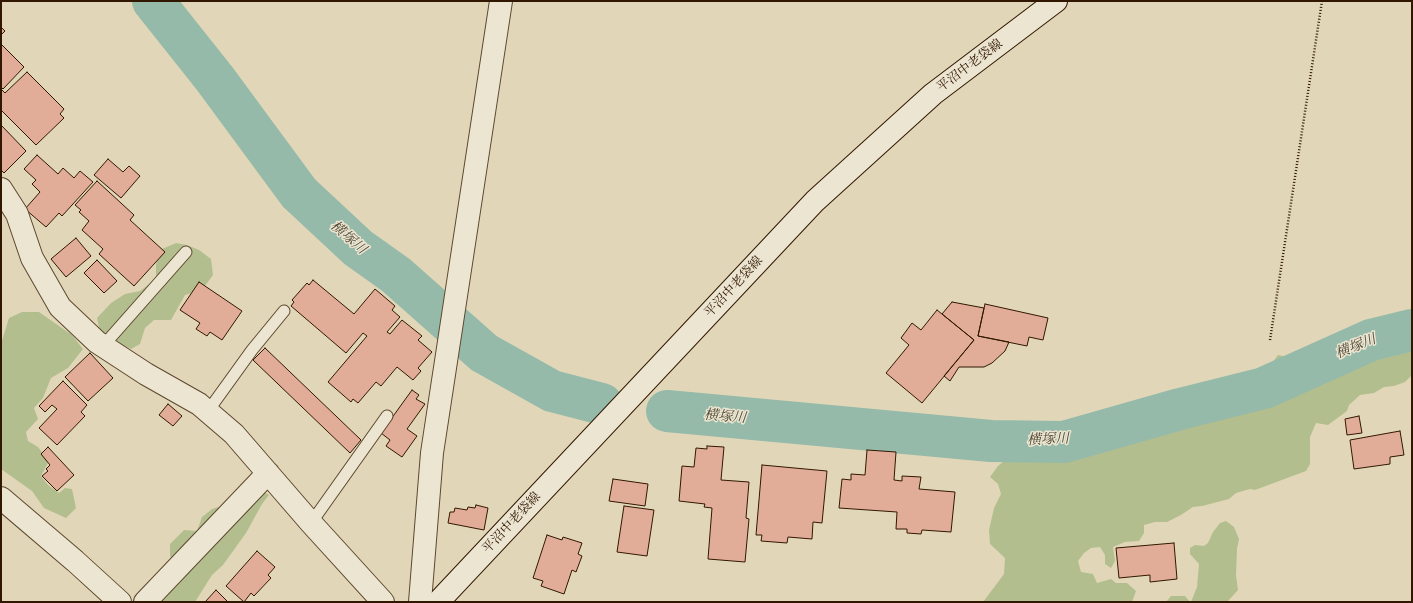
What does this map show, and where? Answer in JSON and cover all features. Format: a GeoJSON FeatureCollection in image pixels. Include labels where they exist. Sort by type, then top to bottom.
{"type":"FeatureCollection","features":[{"type":"Feature","properties":{"kind":"street"},"geometry":{"type":"LineString","coordinates":[[420,602],[432,453],[501,1]]}},
{"type":"Feature","properties":{"kind":"street","name":"平沼中老袋線"},"geometry":{"type":"LineString","coordinates":[[438,602],[815,201],[933,94],[1056,1]]}},
{"type":"Feature","properties":{"kind":"street"},"geometry":{"type":"LineString","coordinates":[[1,188],[17,214],[32,258],[60,307],[97,342],[146,374],[200,404],[234,434],[383,602]]}},
{"type":"Feature","properties":{"kind":"street"},"geometry":{"type":"LineString","coordinates":[[144,602],[268,473]]}},
{"type":"Feature","properties":{"kind":"street"},"geometry":{"type":"LineString","coordinates":[[1,498],[75,561],[120,602]]}},
{"type":"Feature","properties":{"kind":"lane"},"geometry":{"type":"LineString","coordinates":[[103,346],[186,252]]}},
{"type":"Feature","properties":{"kind":"lane"},"geometry":{"type":"LineString","coordinates":[[208,411],[252,350],[284,311]]}},
{"type":"Feature","properties":{"kind":"lane"},"geometry":{"type":"LineString","coordinates":[[312,523],[387,416]]}},
{"type":"Feature","properties":{"kind":"path"},"geometry":{"type":"LineString","coordinates":[[1270,340],[1322,1]]}},
{"type":"Feature","properties":{"kind":"green space"},"geometry":{"type":"Polygon","coordinates":[[[176,243],[187,245],[199,250],[211,259],[213,275],[202,290],[185,295],[171,320],[154,320],[145,328],[140,344],[131,349],[112,340],[100,332],[97,318],[111,303],[125,294],[140,291],[156,279],[156,264],[162,249],[176,243]]]}},
{"type":"Feature","properties":{"kind":"green space"},"geometry":{"type":"Polygon","coordinates":[[[22,312],[39,312],[72,335],[83,349],[68,368],[51,378],[43,398],[34,408],[38,419],[26,432],[28,441],[38,447],[49,461],[41,476],[48,485],[59,493],[65,488],[72,489],[76,508],[66,518],[44,508],[32,491],[1,469],[1,344],[9,318],[22,312]]]}},
{"type":"Feature","properties":{"kind":"green space"},"geometry":{"type":"Polygon","coordinates":[[[1412,312],[1412,375],[1405,382],[1394,386],[1384,387],[1374,393],[1360,395],[1349,405],[1347,411],[1328,425],[1316,423],[1310,437],[1310,464],[1306,471],[1255,490],[1250,489],[1236,493],[1229,499],[1193,507],[1167,522],[1155,522],[1144,525],[1144,533],[1139,541],[1125,542],[1113,547],[1115,561],[1111,568],[1105,564],[1105,555],[1100,547],[1091,548],[1084,553],[1078,561],[1081,572],[1093,574],[1097,583],[1111,579],[1116,583],[1127,583],[1136,591],[1132,602],[983,602],[1004,574],[1005,558],[990,544],[989,530],[994,508],[1001,494],[998,484],[990,477],[998,466],[1005,460],[1006,453],[1002,448],[1009,436],[1018,436],[1028,445],[1037,431],[1069,425],[1103,422],[1117,414],[1143,403],[1156,404],[1175,396],[1187,388],[1205,393],[1223,383],[1241,385],[1257,379],[1270,366],[1278,355],[1296,359],[1314,357],[1342,339],[1355,335],[1375,345],[1390,341],[1392,318],[1412,312]]]}},
{"type":"Feature","properties":{"kind":"green space"},"geometry":{"type":"Polygon","coordinates":[[[258,489],[269,495],[262,504],[246,533],[223,565],[212,575],[195,602],[159,602],[173,567],[170,555],[170,544],[184,530],[197,531],[202,517],[212,509],[232,503],[258,489]]]}},
{"type":"Feature","properties":{"kind":"green space"},"geometry":{"type":"Polygon","coordinates":[[[1226,521],[1234,527],[1239,539],[1236,575],[1238,590],[1228,601],[1225,602],[1191,602],[1197,587],[1199,564],[1190,554],[1190,548],[1195,545],[1204,546],[1208,543],[1213,532],[1220,523],[1226,521]]]}},
{"type":"Feature","properties":{"kind":"green space"},"geometry":{"type":"Polygon","coordinates":[[[1171,596],[1185,596],[1190,602],[1166,602],[1171,596]]]}},
{"type":"Feature","properties":{"kind":"building"},"geometry":{"type":"Polygon","coordinates":[[[1,27],[5,31],[1,35],[1,27]]]}},
{"type":"Feature","properties":{"kind":"building"},"geometry":{"type":"Polygon","coordinates":[[[1,44],[24,67],[3,89],[1,87],[1,44]]]}},
{"type":"Feature","properties":{"kind":"building"},"geometry":{"type":"Polygon","coordinates":[[[27,72],[64,109],[60,114],[64,118],[36,145],[1,110],[1,91],[2,90],[5,93],[27,72]]]}},
{"type":"Feature","properties":{"kind":"building"},"geometry":{"type":"Polygon","coordinates":[[[1,125],[26,151],[4,173],[1,170],[1,125]]]}},
{"type":"Feature","properties":{"kind":"building"},"geometry":{"type":"Polygon","coordinates":[[[37,155],[58,174],[63,168],[74,178],[80,171],[93,182],[62,216],[59,213],[46,227],[25,209],[40,192],[32,184],[36,180],[24,169],[37,155]]]}},
{"type":"Feature","properties":{"kind":"building"},"geometry":{"type":"Polygon","coordinates":[[[108,159],[123,172],[129,166],[140,176],[121,198],[94,175],[108,159]]]}},
{"type":"Feature","properties":{"kind":"building"},"geometry":{"type":"Polygon","coordinates":[[[97,181],[134,215],[130,220],[165,252],[134,286],[99,254],[103,249],[82,230],[89,221],[79,212],[81,210],[75,205],[97,181]]]}},
{"type":"Feature","properties":{"kind":"building"},"geometry":{"type":"Polygon","coordinates":[[[76,238],[91,256],[66,277],[51,259],[76,238]]]}},
{"type":"Feature","properties":{"kind":"building"},"geometry":{"type":"Polygon","coordinates":[[[97,260],[117,281],[104,293],[84,273],[97,260]]]}},
{"type":"Feature","properties":{"kind":"building"},"geometry":{"type":"Polygon","coordinates":[[[313,280],[354,314],[375,289],[395,306],[392,310],[400,317],[387,332],[390,334],[402,320],[422,336],[418,340],[432,352],[418,368],[421,371],[413,380],[397,367],[381,386],[376,382],[358,403],[353,399],[351,402],[328,382],[367,336],[363,333],[346,353],[291,306],[294,302],[292,300],[307,283],[309,285],[313,280]]]}},
{"type":"Feature","properties":{"kind":"building"},"geometry":{"type":"Polygon","coordinates":[[[199,282],[242,311],[222,340],[210,332],[207,336],[196,329],[200,323],[180,310],[199,282]]]}},
{"type":"Feature","properties":{"kind":"building"},"geometry":{"type":"Polygon","coordinates":[[[952,302],[984,308],[978,336],[1009,342],[1005,351],[992,363],[984,367],[959,367],[950,381],[944,376],[974,340],[942,314],[952,302]]]}},
{"type":"Feature","properties":{"kind":"building"},"geometry":{"type":"Polygon","coordinates":[[[985,304],[1048,318],[1043,340],[1029,337],[1027,346],[978,336],[985,304]]]}},
{"type":"Feature","properties":{"kind":"building"},"geometry":{"type":"Polygon","coordinates":[[[937,310],[974,340],[922,403],[886,373],[909,345],[901,338],[912,323],[921,330],[937,310]]]}},
{"type":"Feature","properties":{"kind":"building"},"geometry":{"type":"Polygon","coordinates":[[[265,348],[361,440],[350,453],[253,360],[265,348]]]}},
{"type":"Feature","properties":{"kind":"building"},"geometry":{"type":"Polygon","coordinates":[[[90,353],[113,378],[88,401],[65,377],[90,353]]]}},
{"type":"Feature","properties":{"kind":"building"},"geometry":{"type":"Polygon","coordinates":[[[63,381],[87,405],[81,412],[85,416],[57,445],[39,428],[57,409],[52,405],[45,412],[39,406],[63,381]]]}},
{"type":"Feature","properties":{"kind":"building"},"geometry":{"type":"Polygon","coordinates":[[[412,390],[419,395],[416,399],[425,404],[407,429],[417,436],[402,457],[386,446],[390,440],[381,433],[412,390]]]}},
{"type":"Feature","properties":{"kind":"building"},"geometry":{"type":"Polygon","coordinates":[[[168,404],[182,416],[173,426],[159,415],[168,404]]]}},
{"type":"Feature","properties":{"kind":"building"},"geometry":{"type":"Polygon","coordinates":[[[1359,416],[1362,433],[1347,435],[1345,419],[1359,416]]]}},
{"type":"Feature","properties":{"kind":"building"},"geometry":{"type":"Polygon","coordinates":[[[1400,431],[1404,455],[1390,457],[1390,464],[1354,469],[1350,440],[1400,431]]]}},
{"type":"Feature","properties":{"kind":"building"},"geometry":{"type":"Polygon","coordinates":[[[707,446],[724,447],[721,480],[749,482],[746,518],[749,519],[745,562],[708,559],[712,508],[704,507],[705,504],[679,501],[682,466],[694,467],[696,448],[707,449],[707,446]]]}},
{"type":"Feature","properties":{"kind":"building"},"geometry":{"type":"Polygon","coordinates":[[[48,447],[74,475],[57,491],[42,476],[48,471],[46,469],[50,465],[41,454],[48,447]]]}},
{"type":"Feature","properties":{"kind":"building"},"geometry":{"type":"Polygon","coordinates":[[[867,450],[896,452],[894,480],[902,481],[902,476],[921,477],[919,489],[955,492],[951,532],[922,530],[921,534],[907,533],[907,529],[896,529],[897,512],[839,508],[842,479],[851,480],[851,474],[865,475],[867,450]]]}},
{"type":"Feature","properties":{"kind":"building"},"geometry":{"type":"Polygon","coordinates":[[[762,465],[827,471],[822,523],[813,522],[812,539],[788,537],[787,543],[761,541],[762,535],[756,535],[762,465]]]}},
{"type":"Feature","properties":{"kind":"building"},"geometry":{"type":"Polygon","coordinates":[[[613,479],[648,484],[645,506],[609,501],[613,479]]]}},
{"type":"Feature","properties":{"kind":"building"},"geometry":{"type":"Polygon","coordinates":[[[476,505],[488,508],[484,530],[448,523],[450,512],[454,512],[455,508],[467,510],[468,507],[475,508],[476,505]]]}},
{"type":"Feature","properties":{"kind":"building"},"geometry":{"type":"Polygon","coordinates":[[[624,506],[654,510],[647,556],[617,552],[624,506]]]}},
{"type":"Feature","properties":{"kind":"building"},"geometry":{"type":"Polygon","coordinates":[[[547,535],[562,540],[563,537],[582,543],[578,554],[582,556],[576,572],[572,570],[564,594],[541,586],[543,581],[533,578],[547,535]]]}},
{"type":"Feature","properties":{"kind":"building"},"geometry":{"type":"Polygon","coordinates":[[[1174,543],[1177,579],[1150,582],[1150,575],[1119,578],[1116,548],[1174,543]]]}},
{"type":"Feature","properties":{"kind":"building"},"geometry":{"type":"Polygon","coordinates":[[[257,551],[275,567],[268,575],[271,578],[254,596],[251,593],[244,602],[226,586],[257,551]]]}},
{"type":"Feature","properties":{"kind":"building"},"geometry":{"type":"Polygon","coordinates":[[[216,590],[228,602],[205,602],[216,590]]]}},
{"type":"Feature","properties":{"kind":"waterway","name":"横塚川"},"geometry":{"type":"LineString","coordinates":[[153,1],[215,79],[299,193],[358,248],[396,275],[484,353],[552,391],[602,404]]}},
{"type":"Feature","properties":{"kind":"waterway","name":"横塚川"},"geometry":{"type":"LineString","coordinates":[[667,411],[991,441],[1064,442],[1180,409],[1264,388],[1371,340],[1412,330]]}}]}
